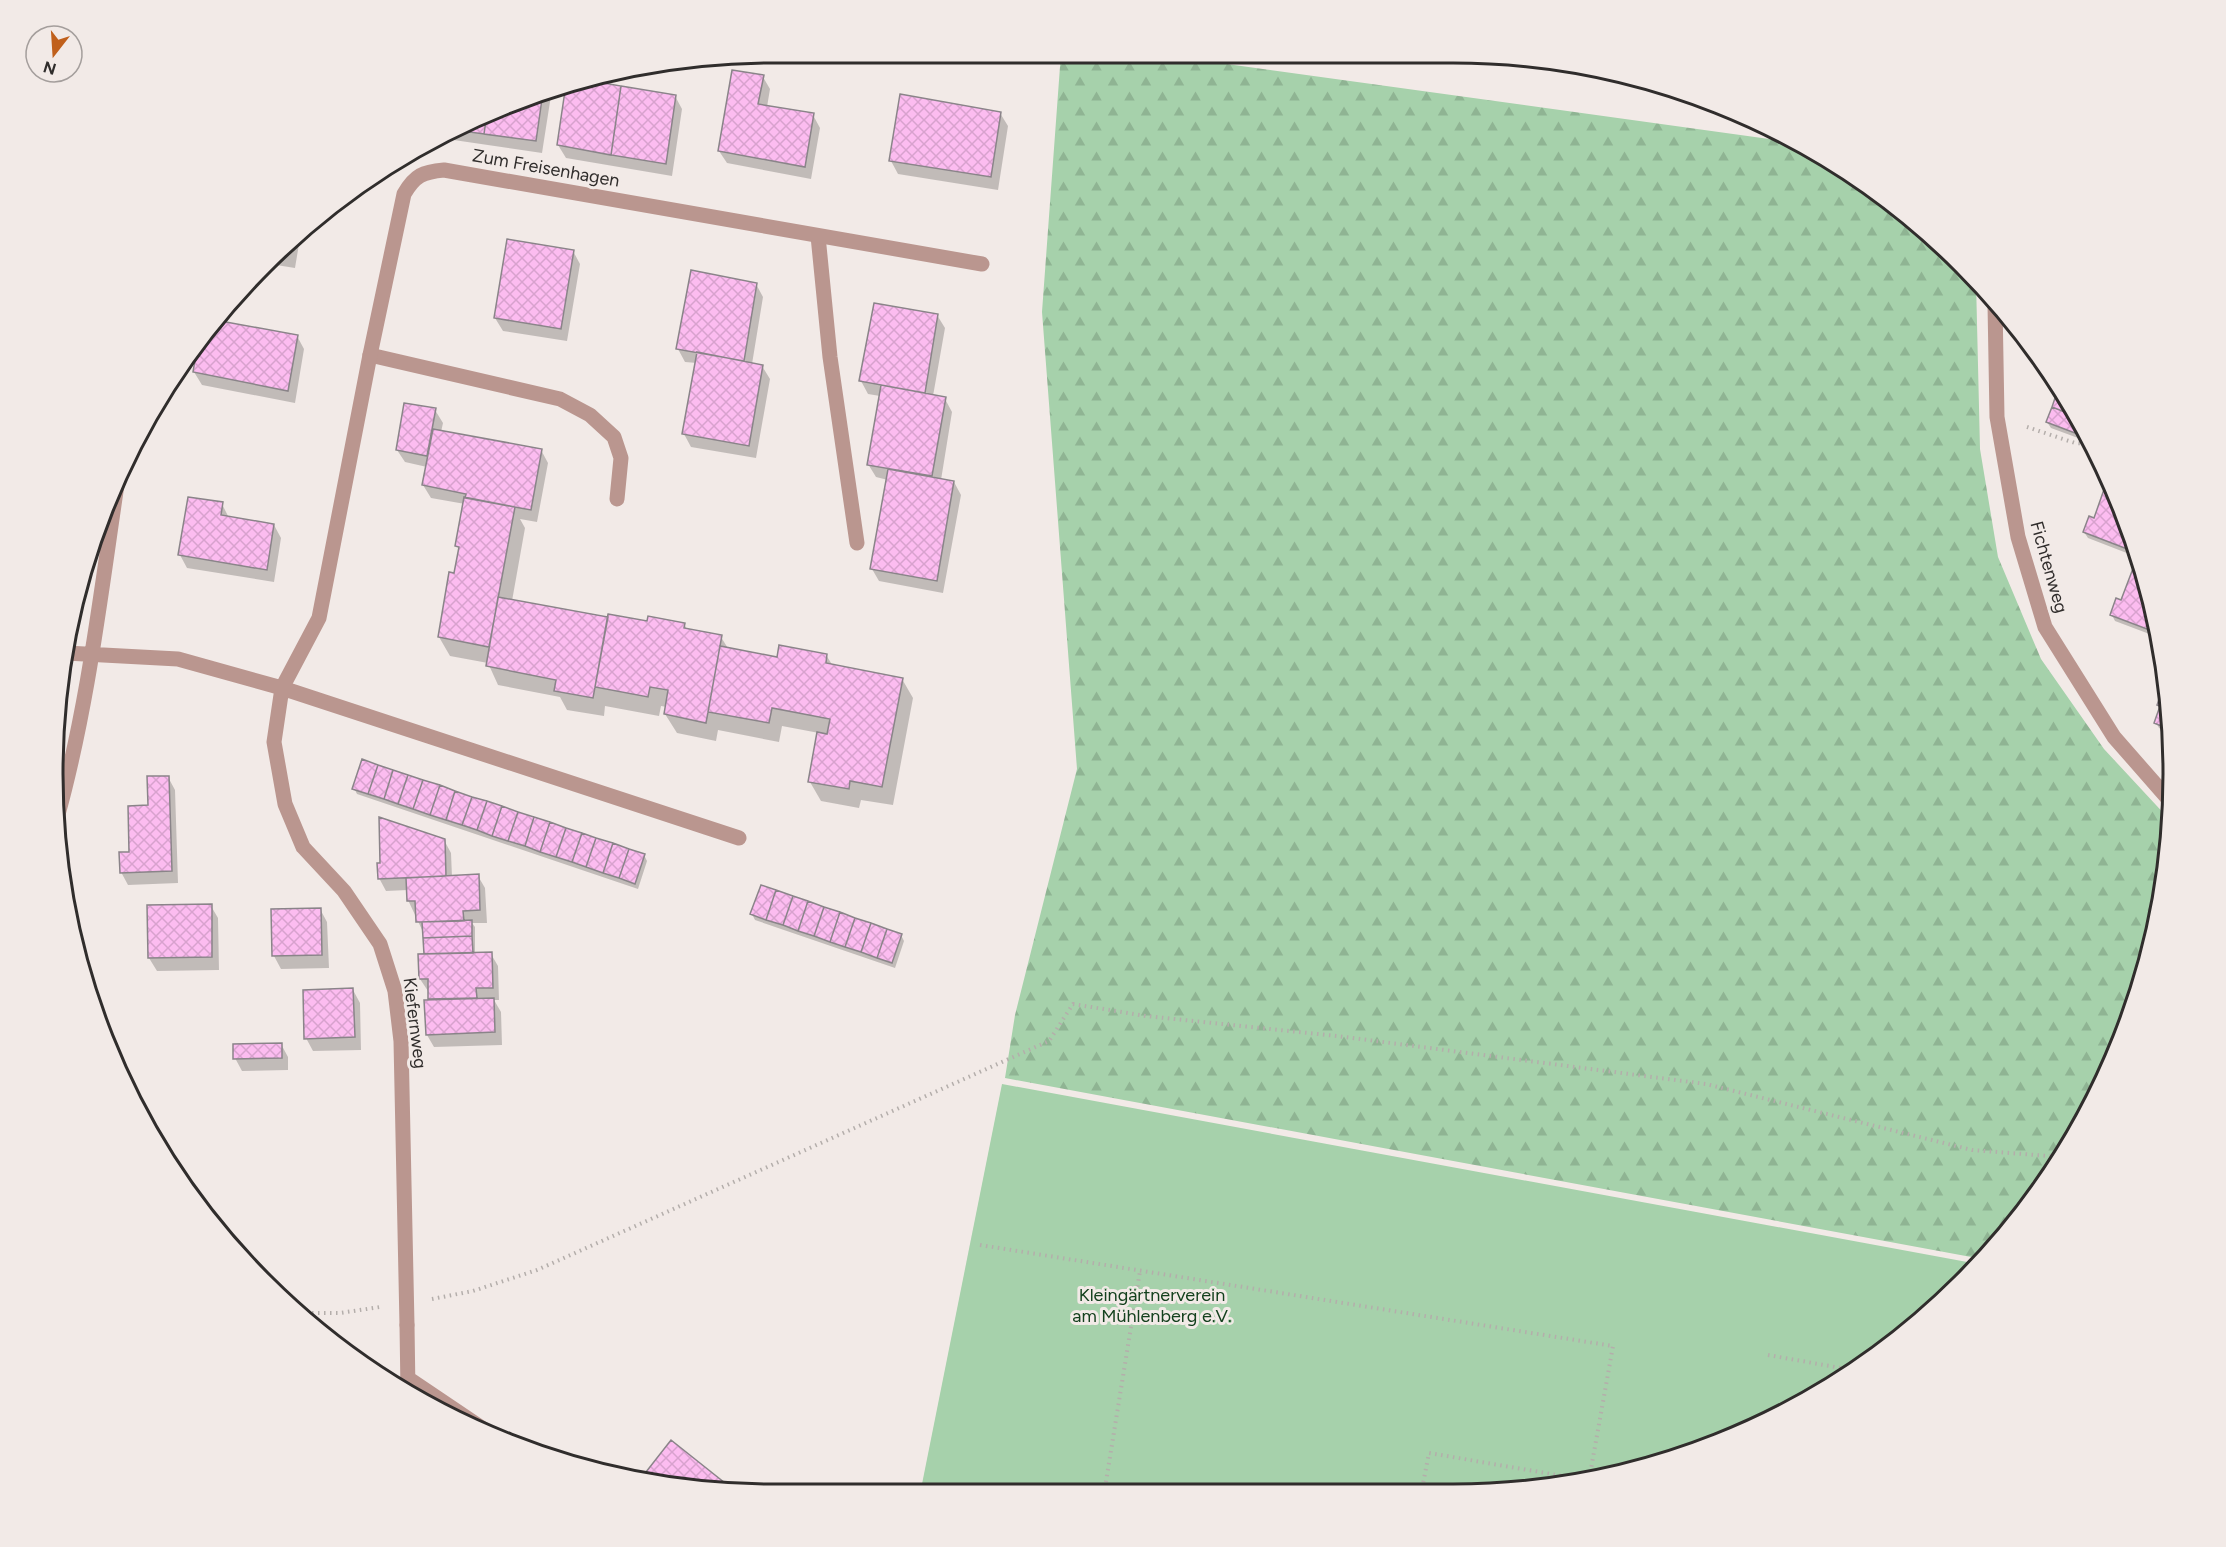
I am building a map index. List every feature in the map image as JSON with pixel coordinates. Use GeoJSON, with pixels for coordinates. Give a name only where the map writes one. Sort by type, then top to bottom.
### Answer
{"type":"FeatureCollection","features":[{"type":"Feature","properties":{"kind":"street","name":"Zum Freisenhagen"},"geometry":{"type":"LineString","coordinates":[[282,688],[319,618],[369,355],[404,194],[411,182],[426,172],[444,170],[982,264]]}},
{"type":"Feature","properties":{"kind":"street"},"geometry":{"type":"LineString","coordinates":[[818,236],[830,357],[857,543]]}},
{"type":"Feature","properties":{"kind":"street","name":"Fichtenweg"},"geometry":{"type":"LineString","coordinates":[[1995,315],[1997,417],[2018,537],[2045,627],[2114,737],[2162,791]]}},
{"type":"Feature","properties":{"kind":"street"},"geometry":{"type":"LineString","coordinates":[[369,355],[560,399],[590,415],[614,437],[621,458],[617,499]]}},
{"type":"Feature","properties":{"kind":"street"},"geometry":{"type":"LineString","coordinates":[[64,793],[92,653],[113,513]]}},
{"type":"Feature","properties":{"kind":"street"},"geometry":{"type":"LineString","coordinates":[[74,653],[178,659],[282,688],[739,838]]}},
{"type":"Feature","properties":{"kind":"street","name":"Kiefernweg"},"geometry":{"type":"LineString","coordinates":[[282,688],[274,742],[285,804],[303,847],[344,891],[380,944],[395,991],[401,1041],[409,1383]]}},
{"type":"Feature","properties":{"kind":"path"},"geometry":{"type":"LineString","coordinates":[[1997,417],[2082,443]]}},
{"type":"Feature","properties":{"kind":"path"},"geometry":{"type":"LineString","coordinates":[[311,1313],[340,1313],[473,1291],[537,1270],[1049,1041],[1073,1005],[1146,1016],[1337,1036],[1706,1084],[1972,1150],[2051,1156]]}},
{"type":"Feature","properties":{"kind":"path"},"geometry":{"type":"LineString","coordinates":[[980,1245],[1613,1346],[1593,1470]]}},
{"type":"Feature","properties":{"kind":"path"},"geometry":{"type":"LineString","coordinates":[[1106,1484],[1140,1271]]}},
{"type":"Feature","properties":{"kind":"path"},"geometry":{"type":"LineString","coordinates":[[1768,1355],[1841,1368]]}},
{"type":"Feature","properties":{"kind":"path"},"geometry":{"type":"LineString","coordinates":[[1423,1484],[1429,1453],[1559,1476]]}},
{"type":"Feature","properties":{"kind":"green space"},"geometry":{"type":"Polygon","coordinates":[[[1060,63],[1219,63],[1773,139],[1808,158],[1885,210],[1955,271],[1976,294],[1980,449],[1998,557],[2041,659],[2104,749],[2161,811],[2157,866],[2139,957],[2109,1045],[2068,1129],[2043,1168],[2016,1206],[1973,1257],[1005,1078],[1015,1015],[1077,769],[1042,312],[1060,63]]]}},
{"type":"Feature","properties":{"kind":"green space","name":"Kleingärtnerverein am Mühlenberg e.V."},"geometry":{"type":"Polygon","coordinates":[[[1002,1084],[1968,1262],[1921,1308],[1885,1337],[1808,1389],[1724,1430],[1636,1460],[1591,1470],[1545,1478],[1452,1484],[922,1484],[1002,1084]]]}},
{"type":"Feature","properties":{"kind":"building"},"geometry":{"type":"Polygon","coordinates":[[[732,70],[764,75],[758,104],[814,113],[805,167],[718,151],[732,70]]]}},
{"type":"Feature","properties":{"kind":"building"},"geometry":{"type":"Polygon","coordinates":[[[606,83],[621,86],[611,155],[557,145],[564,95],[606,83]]]}},
{"type":"Feature","properties":{"kind":"building"},"geometry":{"type":"Polygon","coordinates":[[[621,86],[676,95],[666,164],[611,155],[621,86]]]}},
{"type":"Feature","properties":{"kind":"building"},"geometry":{"type":"Polygon","coordinates":[[[900,94],[1001,112],[991,177],[889,161],[900,94]]]}},
{"type":"Feature","properties":{"kind":"building"},"geometry":{"type":"Polygon","coordinates":[[[542,102],[536,141],[484,134],[485,124],[542,102]]]}},
{"type":"Feature","properties":{"kind":"building"},"geometry":{"type":"Polygon","coordinates":[[[485,124],[484,134],[468,132],[485,124]]]}},
{"type":"Feature","properties":{"kind":"building"},"geometry":{"type":"Polygon","coordinates":[[[507,239],[574,250],[561,329],[494,318],[507,239]]]}},
{"type":"Feature","properties":{"kind":"building"},"geometry":{"type":"Polygon","coordinates":[[[691,270],[757,283],[744,361],[676,349],[691,270]]]}},
{"type":"Feature","properties":{"kind":"building"},"geometry":{"type":"Polygon","coordinates":[[[874,303],[938,314],[925,393],[859,381],[874,303]]]}},
{"type":"Feature","properties":{"kind":"building"},"geometry":{"type":"Polygon","coordinates":[[[225,322],[298,335],[288,391],[193,372],[195,363],[225,322]]]}},
{"type":"Feature","properties":{"kind":"building"},"geometry":{"type":"Polygon","coordinates":[[[697,352],[763,365],[749,446],[682,434],[697,352]]]}},
{"type":"Feature","properties":{"kind":"building"},"geometry":{"type":"Polygon","coordinates":[[[881,385],[946,397],[932,476],[867,465],[881,385]]]}},
{"type":"Feature","properties":{"kind":"building"},"geometry":{"type":"Polygon","coordinates":[[[2055,398],[2064,412],[2052,407],[2055,398]]]}},
{"type":"Feature","properties":{"kind":"building"},"geometry":{"type":"Polygon","coordinates":[[[404,403],[436,408],[427,456],[396,450],[404,403]]]}},
{"type":"Feature","properties":{"kind":"building"},"geometry":{"type":"Polygon","coordinates":[[[2052,407],[2064,412],[2075,433],[2046,422],[2052,407]]]}},
{"type":"Feature","properties":{"kind":"building"},"geometry":{"type":"Polygon","coordinates":[[[433,429],[542,449],[531,510],[465,498],[466,494],[422,485],[433,429]]]}},
{"type":"Feature","properties":{"kind":"building"},"geometry":{"type":"Polygon","coordinates":[[[888,469],[954,481],[937,581],[870,569],[888,469]]]}},
{"type":"Feature","properties":{"kind":"building"},"geometry":{"type":"Polygon","coordinates":[[[2104,490],[2126,549],[2083,532],[2089,516],[2094,518],[2104,490]]]}},
{"type":"Feature","properties":{"kind":"building"},"geometry":{"type":"Polygon","coordinates":[[[188,497],[223,502],[221,515],[274,524],[267,570],[178,555],[188,497]]]}},
{"type":"Feature","properties":{"kind":"building"},"geometry":{"type":"Polygon","coordinates":[[[464,497],[515,507],[489,647],[438,637],[449,572],[454,573],[459,547],[455,546],[464,497]]]}},
{"type":"Feature","properties":{"kind":"building"},"geometry":{"type":"Polygon","coordinates":[[[2133,569],[2148,629],[2110,615],[2116,598],[2121,600],[2133,569]]]}},
{"type":"Feature","properties":{"kind":"building"},"geometry":{"type":"Polygon","coordinates":[[[498,597],[608,617],[593,698],[554,691],[556,680],[486,666],[498,597]]]}},
{"type":"Feature","properties":{"kind":"building"},"geometry":{"type":"Polygon","coordinates":[[[608,614],[647,621],[648,616],[685,623],[684,628],[722,635],[706,723],[664,714],[668,690],[650,687],[648,697],[595,687],[608,614]]]}},
{"type":"Feature","properties":{"kind":"building"},"geometry":{"type":"Polygon","coordinates":[[[779,645],[827,654],[826,663],[903,678],[882,787],[850,781],[849,789],[808,782],[817,732],[827,734],[830,719],[772,708],[769,723],[708,712],[720,646],[777,657],[779,645]]]}},
{"type":"Feature","properties":{"kind":"building"},"geometry":{"type":"Polygon","coordinates":[[[2159,708],[2161,726],[2154,723],[2159,708]]]}},
{"type":"Feature","properties":{"kind":"building"},"geometry":{"type":"Polygon","coordinates":[[[362,759],[378,765],[368,794],[352,789],[362,759]]]}},
{"type":"Feature","properties":{"kind":"building"},"geometry":{"type":"Polygon","coordinates":[[[378,765],[393,770],[384,799],[368,794],[378,765]]]}},
{"type":"Feature","properties":{"kind":"building"},"geometry":{"type":"Polygon","coordinates":[[[393,770],[408,775],[398,804],[384,799],[393,770]]]}},
{"type":"Feature","properties":{"kind":"building"},"geometry":{"type":"Polygon","coordinates":[[[408,775],[423,780],[413,809],[398,804],[408,775]]]}},
{"type":"Feature","properties":{"kind":"building"},"geometry":{"type":"Polygon","coordinates":[[[147,776],[169,776],[172,871],[120,873],[119,852],[129,852],[128,806],[148,805],[147,776]]]}},
{"type":"Feature","properties":{"kind":"building"},"geometry":{"type":"Polygon","coordinates":[[[423,780],[440,785],[430,815],[413,809],[423,780]]]}},
{"type":"Feature","properties":{"kind":"building"},"geometry":{"type":"Polygon","coordinates":[[[440,785],[455,791],[446,820],[430,815],[440,785]]]}},
{"type":"Feature","properties":{"kind":"building"},"geometry":{"type":"Polygon","coordinates":[[[455,791],[472,797],[462,825],[446,820],[455,791]]]}},
{"type":"Feature","properties":{"kind":"building"},"geometry":{"type":"Polygon","coordinates":[[[472,797],[487,801],[477,830],[462,825],[472,797]]]}},
{"type":"Feature","properties":{"kind":"building"},"geometry":{"type":"Polygon","coordinates":[[[487,801],[502,806],[492,836],[477,830],[487,801]]]}},
{"type":"Feature","properties":{"kind":"building"},"geometry":{"type":"Polygon","coordinates":[[[502,806],[518,812],[508,841],[492,836],[502,806]]]}},
{"type":"Feature","properties":{"kind":"building"},"geometry":{"type":"Polygon","coordinates":[[[518,812],[534,817],[525,846],[508,841],[518,812]]]}},
{"type":"Feature","properties":{"kind":"building"},"geometry":{"type":"Polygon","coordinates":[[[379,817],[445,839],[446,876],[378,879],[379,817]]]}},
{"type":"Feature","properties":{"kind":"building"},"geometry":{"type":"Polygon","coordinates":[[[534,817],[550,822],[540,852],[525,846],[534,817]]]}},
{"type":"Feature","properties":{"kind":"building"},"geometry":{"type":"Polygon","coordinates":[[[550,822],[566,828],[556,857],[540,852],[550,822]]]}},
{"type":"Feature","properties":{"kind":"building"},"geometry":{"type":"Polygon","coordinates":[[[566,828],[582,833],[572,862],[556,857],[566,828]]]}},
{"type":"Feature","properties":{"kind":"building"},"geometry":{"type":"Polygon","coordinates":[[[582,833],[596,838],[586,867],[572,862],[582,833]]]}},
{"type":"Feature","properties":{"kind":"building"},"geometry":{"type":"Polygon","coordinates":[[[596,838],[613,843],[603,873],[586,867],[596,838]]]}},
{"type":"Feature","properties":{"kind":"building"},"geometry":{"type":"Polygon","coordinates":[[[613,843],[629,849],[619,878],[603,873],[613,843]]]}},
{"type":"Feature","properties":{"kind":"building"},"geometry":{"type":"Polygon","coordinates":[[[629,849],[645,854],[635,884],[619,878],[629,849]]]}},
{"type":"Feature","properties":{"kind":"building"},"geometry":{"type":"Polygon","coordinates":[[[479,874],[480,910],[463,911],[464,921],[416,922],[415,901],[407,901],[406,878],[479,874]]]}},
{"type":"Feature","properties":{"kind":"building"},"geometry":{"type":"Polygon","coordinates":[[[761,885],[776,890],[766,920],[750,914],[761,885]]]}},
{"type":"Feature","properties":{"kind":"building"},"geometry":{"type":"Polygon","coordinates":[[[776,890],[793,896],[783,925],[766,920],[776,890]]]}},
{"type":"Feature","properties":{"kind":"building"},"geometry":{"type":"Polygon","coordinates":[[[793,896],[808,901],[798,931],[783,925],[793,896]]]}},
{"type":"Feature","properties":{"kind":"building"},"geometry":{"type":"Polygon","coordinates":[[[808,901],[824,907],[814,936],[798,931],[808,901]]]}},
{"type":"Feature","properties":{"kind":"building"},"geometry":{"type":"Polygon","coordinates":[[[212,904],[212,957],[148,958],[147,905],[212,904]]]}},
{"type":"Feature","properties":{"kind":"building"},"geometry":{"type":"Polygon","coordinates":[[[824,907],[840,912],[830,942],[814,936],[824,907]]]}},
{"type":"Feature","properties":{"kind":"building"},"geometry":{"type":"Polygon","coordinates":[[[321,908],[322,955],[272,956],[271,909],[321,908]]]}},
{"type":"Feature","properties":{"kind":"building"},"geometry":{"type":"Polygon","coordinates":[[[840,912],[855,918],[845,947],[830,942],[840,912]]]}},
{"type":"Feature","properties":{"kind":"building"},"geometry":{"type":"Polygon","coordinates":[[[855,918],[871,923],[861,952],[845,947],[855,918]]]}},
{"type":"Feature","properties":{"kind":"building"},"geometry":{"type":"Polygon","coordinates":[[[472,920],[472,936],[423,938],[422,922],[472,920]]]}},
{"type":"Feature","properties":{"kind":"building"},"geometry":{"type":"Polygon","coordinates":[[[871,923],[887,929],[877,958],[861,952],[871,923]]]}},
{"type":"Feature","properties":{"kind":"building"},"geometry":{"type":"Polygon","coordinates":[[[887,929],[902,934],[892,963],[877,958],[887,929]]]}},
{"type":"Feature","properties":{"kind":"building"},"geometry":{"type":"Polygon","coordinates":[[[472,936],[473,953],[424,954],[423,938],[472,936]]]}},
{"type":"Feature","properties":{"kind":"building"},"geometry":{"type":"Polygon","coordinates":[[[492,952],[493,988],[476,988],[477,998],[428,999],[428,979],[419,979],[418,954],[492,952]]]}},
{"type":"Feature","properties":{"kind":"building"},"geometry":{"type":"Polygon","coordinates":[[[353,988],[355,1037],[304,1039],[303,990],[353,988]]]}},
{"type":"Feature","properties":{"kind":"building"},"geometry":{"type":"Polygon","coordinates":[[[494,998],[495,1032],[426,1035],[424,1000],[494,998]]]}},
{"type":"Feature","properties":{"kind":"building"},"geometry":{"type":"Polygon","coordinates":[[[282,1043],[282,1058],[233,1059],[233,1044],[282,1043]]]}},
{"type":"Feature","properties":{"kind":"building"},"geometry":{"type":"Polygon","coordinates":[[[671,1440],[723,1482],[681,1478],[646,1472],[671,1440]]]}}]}
